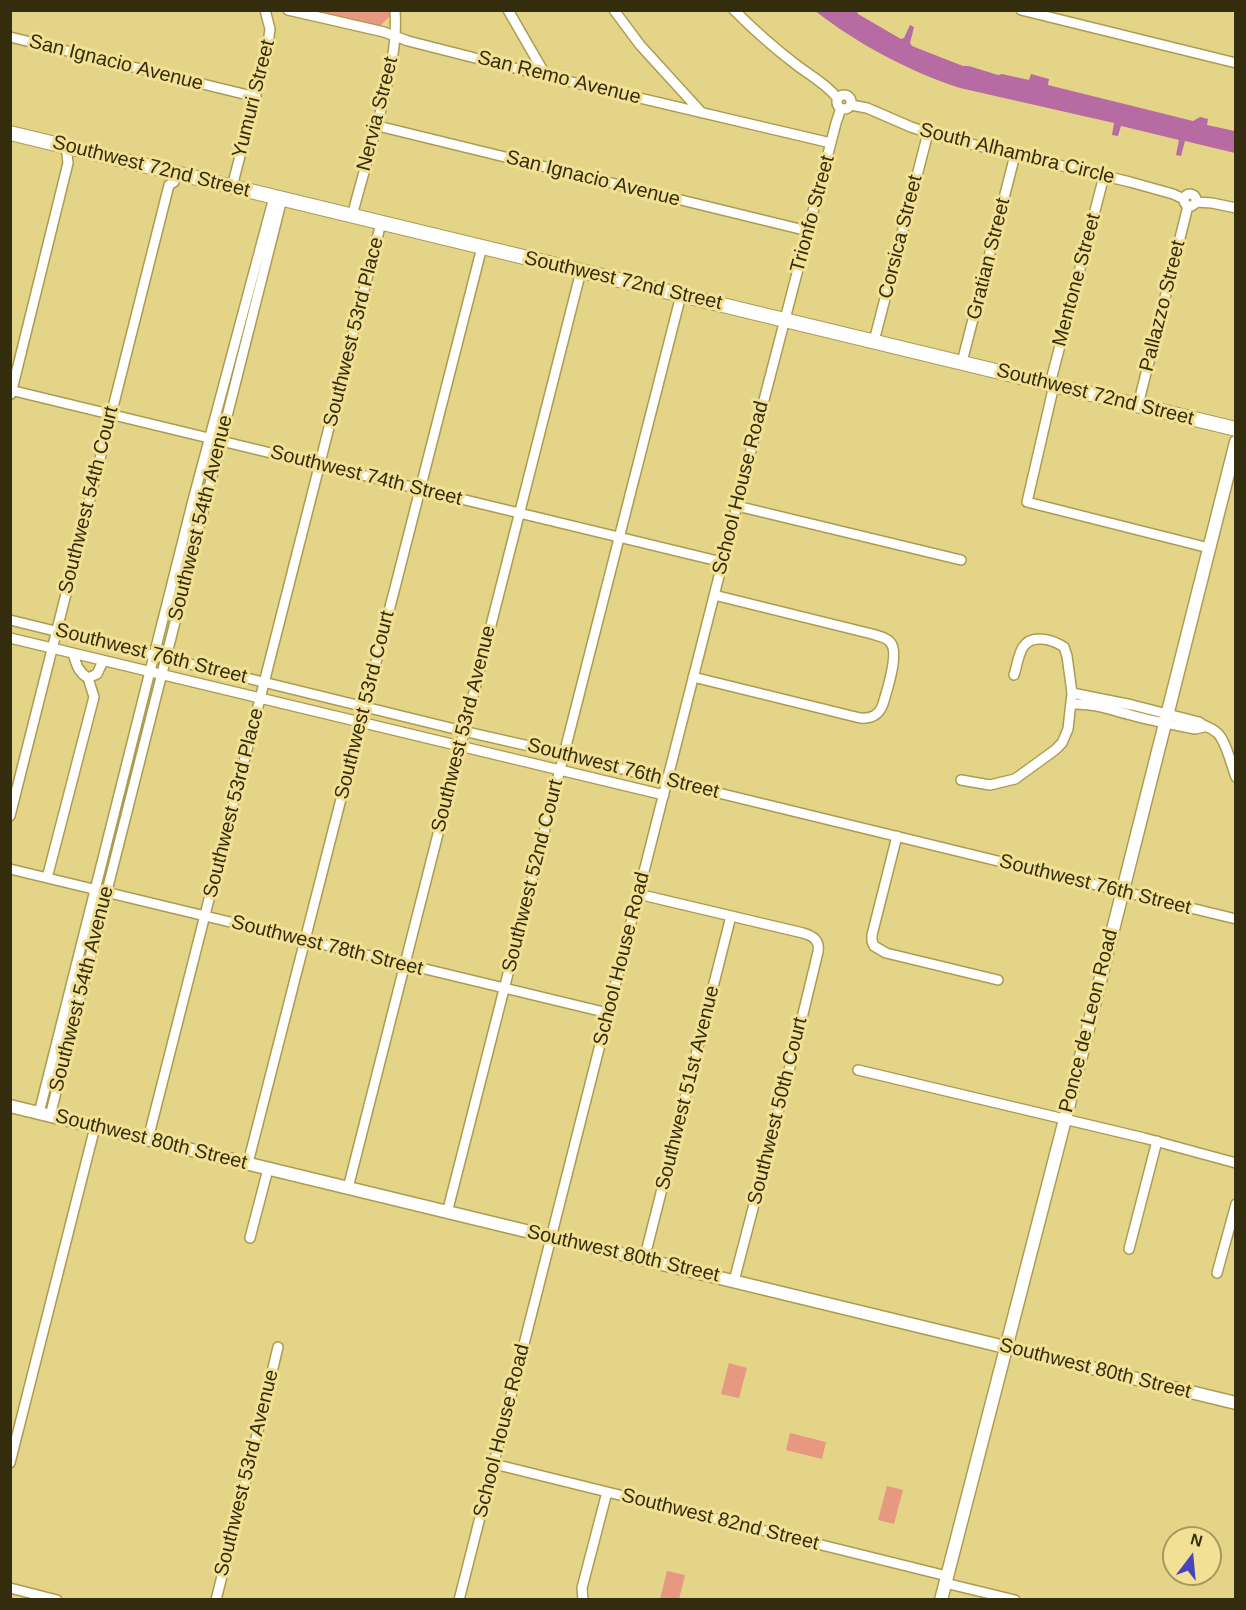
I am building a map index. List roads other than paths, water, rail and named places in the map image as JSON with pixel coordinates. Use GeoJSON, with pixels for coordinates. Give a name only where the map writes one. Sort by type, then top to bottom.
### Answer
{"type":"FeatureCollection","features":[{"type":"Feature","properties":{"kind":"main road","name":"Southwest 72nd Street"},"geometry":{"type":"LineString","coordinates":[[10,134],[72,153],[171,177],[232,187],[1236,429]]}},
{"type":"Feature","properties":{"kind":"street","name":"Yumuri Street"},"geometry":{"type":"LineString","coordinates":[[232,187],[270,35],[270,24],[265,10]]}},
{"type":"Feature","properties":{"kind":"street","name":"San Remo Avenue"},"geometry":{"type":"LineString","coordinates":[[288,10],[831,143]]}},
{"type":"Feature","properties":{"kind":"street"},"geometry":{"type":"LineString","coordinates":[[508,10],[546,75]]}},
{"type":"Feature","properties":{"kind":"street"},"geometry":{"type":"LineString","coordinates":[[614,10],[640,45],[702,112]]}},
{"type":"Feature","properties":{"kind":"street"},"geometry":{"type":"LineString","coordinates":[[734,10],[766,41],[825,86],[840,104]]}},
{"type":"Feature","properties":{"kind":"street"},"geometry":{"type":"LineString","coordinates":[[1022,10],[1048,14],[1236,63]]}},
{"type":"Feature","properties":{"kind":"street","name":"Nervia Street"},"geometry":{"type":"LineString","coordinates":[[352,216],[378,126],[394,53],[398,12]]}},
{"type":"Feature","properties":{"kind":"street","name":"San Ignacio Avenue"},"geometry":{"type":"LineString","coordinates":[[10,37],[256,97]]}},
{"type":"Feature","properties":{"kind":"street","name":"South Alhambra Circle"},"geometry":{"type":"LineString","coordinates":[[840,104],[847,109],[851,105],[867,108],[927,133],[1173,194],[1189,202],[1212,203],[1236,208]]}},
{"type":"Feature","properties":{"kind":"street","name":"Trionfo Street"},"geometry":{"type":"LineString","coordinates":[[785,320],[840,104]]}},
{"type":"Feature","properties":{"kind":"street","name":"San Ignacio Avenue"},"geometry":{"type":"LineString","coordinates":[[378,126],[808,231]]}},
{"type":"Feature","properties":{"kind":"street","name":"Corsica Street"},"geometry":{"type":"LineString","coordinates":[[874,341],[927,133]]}},
{"type":"Feature","properties":{"kind":"street"},"geometry":{"type":"LineString","coordinates":[[11,392],[72,153]]}},
{"type":"Feature","properties":{"kind":"street","name":"Gratian Street"},"geometry":{"type":"LineString","coordinates":[[962,362],[1015,155]]}},
{"type":"Feature","properties":{"kind":"street","name":"Mentone Street"},"geometry":{"type":"LineString","coordinates":[[1104,176],[1052,385],[1027,502],[1209,548]]}},
{"type":"Feature","properties":{"kind":"street","name":"Southwest 54th Court"},"geometry":{"type":"LineString","coordinates":[[10,816],[171,177]]}},
{"type":"Feature","properties":{"kind":"street","name":"Southwest 54th Avenue"},"geometry":{"type":"LineString","coordinates":[[45,1114],[95,890],[154,655],[210,438],[278,198]]}},
{"type":"Feature","properties":{"kind":"street","name":"Southwest 54th Avenue"},"geometry":{"type":"LineString","coordinates":[[45,1114],[107,892],[220,441],[278,198]]}},
{"type":"Feature","properties":{"kind":"street","name":"Pallazzo Street"},"geometry":{"type":"LineString","coordinates":[[1138,405],[1189,202]]}},
{"type":"Feature","properties":{"kind":"street","name":"Southwest 53rd Place"},"geometry":{"type":"LineString","coordinates":[[148,1139],[381,223]]}},
{"type":"Feature","properties":{"kind":"street","name":"Southwest 53rd Court"},"geometry":{"type":"LineString","coordinates":[[248,1163],[482,247]]}},
{"type":"Feature","properties":{"kind":"street","name":"Southwest 53rd Avenue"},"geometry":{"type":"LineString","coordinates":[[348,1188],[581,271]]}},
{"type":"Feature","properties":{"kind":"street","name":"Southwest 52nd Court"},"geometry":{"type":"LineString","coordinates":[[447,1213],[681,295]]}},
{"type":"Feature","properties":{"kind":"street","name":"School House Road"},"geometry":{"type":"LineString","coordinates":[[459,1599],[785,320]]}},
{"type":"Feature","properties":{"kind":"street","name":"Southwest 74th Street"},"geometry":{"type":"LineString","coordinates":[[11,392],[111,414],[722,562]]}},
{"type":"Feature","properties":{"kind":"street","name":"Ponce de Leon Road"},"geometry":{"type":"LineString","coordinates":[[941,1599],[1236,442]]}},
{"type":"Feature","properties":{"kind":"street"},"geometry":{"type":"LineString","coordinates":[[736,506],[961,560]]}},
{"type":"Feature","properties":{"kind":"street"},"geometry":{"type":"LineString","coordinates":[[693,677],[854,717],[874,716],[883,704],[895,654],[889,641],[872,634],[714,595]]}},
{"type":"Feature","properties":{"kind":"street","name":"Southwest 76th Street"},"geometry":{"type":"LineString","coordinates":[[10,620],[1236,919]]}},
{"type":"Feature","properties":{"kind":"street","name":"Southwest 76th Street"},"geometry":{"type":"LineString","coordinates":[[10,638],[664,795]]}},
{"type":"Feature","properties":{"kind":"street"},"geometry":{"type":"LineString","coordinates":[[961,780],[986,785],[1002,784],[1020,777],[1058,748],[1064,740],[1072,704],[1065,649],[1059,644],[1045,640],[1035,639],[1026,643],[1014,675]]}},
{"type":"Feature","properties":{"kind":"street"},"geometry":{"type":"LineString","coordinates":[[47,878],[94,697],[88,678],[82,675],[76,666],[73,653]]}},
{"type":"Feature","properties":{"kind":"street"},"geometry":{"type":"LineString","coordinates":[[88,678],[97,674],[103,660]]}},
{"type":"Feature","properties":{"kind":"street"},"geometry":{"type":"LineString","coordinates":[[1072,693],[1140,713],[1199,722],[1220,736],[1236,777]]}},
{"type":"Feature","properties":{"kind":"street"},"geometry":{"type":"LineString","coordinates":[[1072,704],[1102,703]]}},
{"type":"Feature","properties":{"kind":"street"},"geometry":{"type":"LineString","coordinates":[[897,836],[872,935],[874,946],[886,952],[998,980]]}},
{"type":"Feature","properties":{"kind":"street","name":"Southwest 78th Street"},"geometry":{"type":"LineString","coordinates":[[10,869],[608,1013]]}},
{"type":"Feature","properties":{"kind":"street"},"geometry":{"type":"LineString","coordinates":[[638,894],[731,916]]}},
{"type":"Feature","properties":{"kind":"street","name":"Southwest 50th Court"},"geometry":{"type":"LineString","coordinates":[[731,916],[811,936],[817,941],[818,952],[734,1281]]}},
{"type":"Feature","properties":{"kind":"street","name":"Southwest 51st Avenue"},"geometry":{"type":"LineString","coordinates":[[644,1260],[731,916]]}},
{"type":"Feature","properties":{"kind":"street"},"geometry":{"type":"LineString","coordinates":[[858,1070],[1157,1141],[1236,1163]]}},
{"type":"Feature","properties":{"kind":"street","name":"Southwest 80th Street"},"geometry":{"type":"LineString","coordinates":[[10,1106],[1236,1403]]}},
{"type":"Feature","properties":{"kind":"street"},"geometry":{"type":"LineString","coordinates":[[10,1463],[95,1126]]}},
{"type":"Feature","properties":{"kind":"street"},"geometry":{"type":"LineString","coordinates":[[1129,1249],[1157,1141]]}},
{"type":"Feature","properties":{"kind":"street"},"geometry":{"type":"LineString","coordinates":[[250,1238],[268,1168]]}},
{"type":"Feature","properties":{"kind":"street"},"geometry":{"type":"LineString","coordinates":[[1217,1273],[1236,1204]]}},
{"type":"Feature","properties":{"kind":"street","name":"Southwest 53rd Avenue"},"geometry":{"type":"LineString","coordinates":[[216,1599],[278,1347]]}},
{"type":"Feature","properties":{"kind":"street","name":"Southwest 82nd Street"},"geometry":{"type":"LineString","coordinates":[[494,1464],[946,1579],[1015,1599]]}},
{"type":"Feature","properties":{"kind":"street"},"geometry":{"type":"LineString","coordinates":[[583,1599],[582,1588],[607,1492]]}},
{"type":"Feature","properties":{"kind":"street"},"geometry":{"type":"LineString","coordinates":[[10,1588],[57,1599]]}}]}
